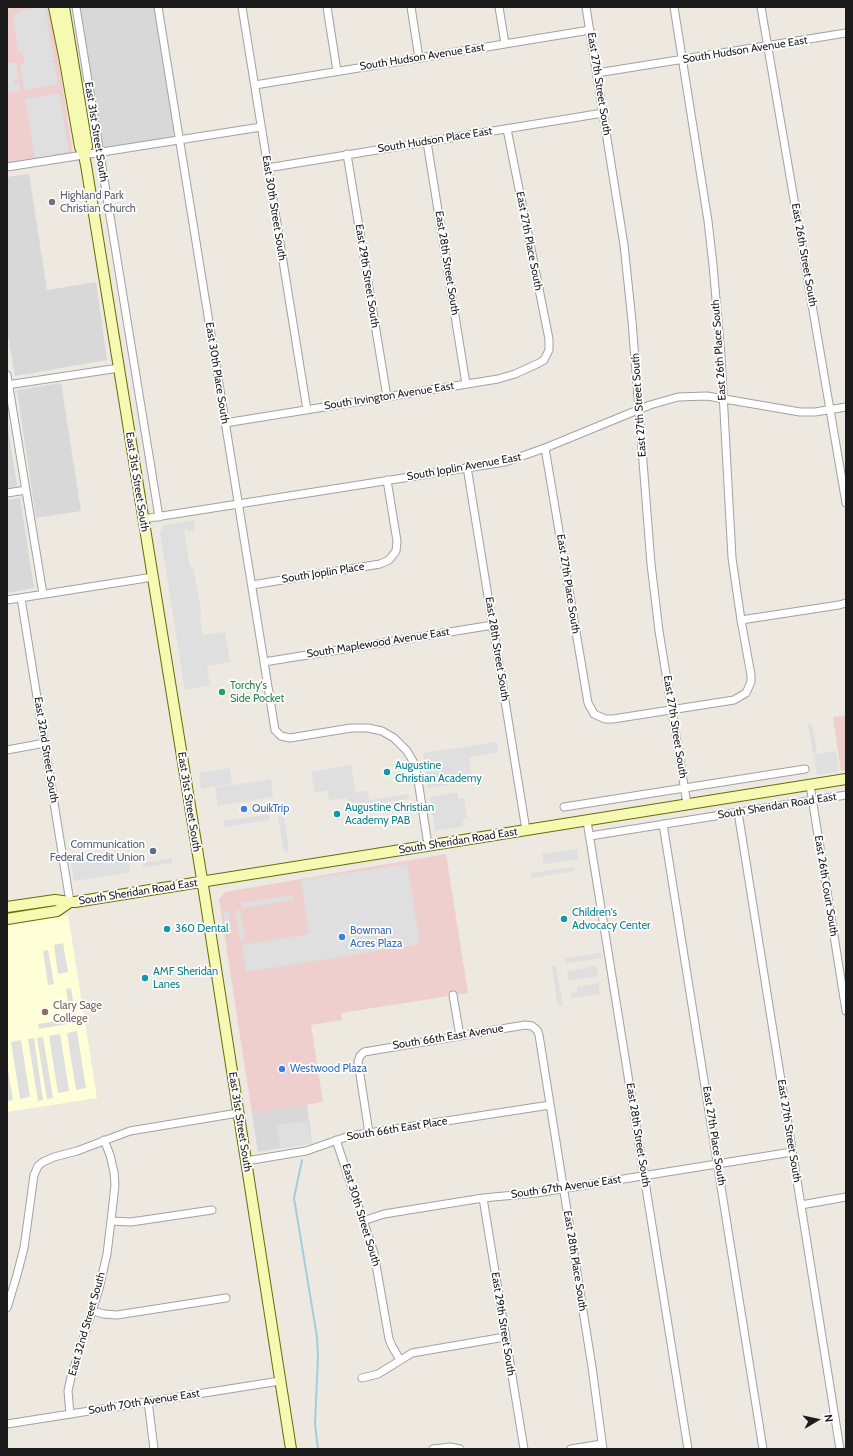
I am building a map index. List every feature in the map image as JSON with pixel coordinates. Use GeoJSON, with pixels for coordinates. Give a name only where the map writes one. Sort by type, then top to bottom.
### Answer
{"type":"FeatureCollection","features":[{"type":"Feature","properties":{"kind":"main road","name":"East 31st Street South"},"geometry":{"type":"LineString","coordinates":[[54,7],[80,147],[84,156],[119,368],[202,881],[291,1449]]}},
{"type":"Feature","properties":{"kind":"main road","name":"East 31st Street South"},"geometry":{"type":"LineString","coordinates":[[64,7],[87,146],[84,156]]}},
{"type":"Feature","properties":{"kind":"main road","name":"South Sheridan Road East"},"geometry":{"type":"LineString","coordinates":[[7,908],[55,900],[70,902],[846,779]]}},
{"type":"Feature","properties":{"kind":"main road","name":"South Sheridan Road East"},"geometry":{"type":"LineString","coordinates":[[7,919],[57,911],[70,902]]}},
{"type":"Feature","properties":{"kind":"street","name":"East 31st Street South"},"geometry":{"type":"LineString","coordinates":[[76,7],[159,517]]}},
{"type":"Feature","properties":{"kind":"street","name":"East 30th Place South"},"geometry":{"type":"LineString","coordinates":[[158,7],[274,724],[278,734],[290,738],[351,728],[368,728],[382,731],[394,738],[407,751],[417,774],[428,845]]}},
{"type":"Feature","properties":{"kind":"street","name":"East 30th Street South"},"geometry":{"type":"LineString","coordinates":[[242,7],[307,410]]}},
{"type":"Feature","properties":{"kind":"street"},"geometry":{"type":"LineString","coordinates":[[327,7],[337,71]]}},
{"type":"Feature","properties":{"kind":"street"},"geometry":{"type":"LineString","coordinates":[[411,7],[419,58]]}},
{"type":"Feature","properties":{"kind":"street"},"geometry":{"type":"LineString","coordinates":[[499,7],[505,44]]}},
{"type":"Feature","properties":{"kind":"street","name":"East 27th Street South"},"geometry":{"type":"LineString","coordinates":[[586,7],[604,113],[628,282],[651,564],[659,630],[688,804]]}},
{"type":"Feature","properties":{"kind":"street","name":"East 26th Place South"},"geometry":{"type":"LineString","coordinates":[[672,710],[734,700],[746,693],[751,682],[732,558],[722,399],[721,356],[708,221],[674,7]]}},
{"type":"Feature","properties":{"kind":"street","name":"East 26th Street South"},"geometry":{"type":"LineString","coordinates":[[761,7],[846,503]]}},
{"type":"Feature","properties":{"kind":"street","name":"South Hudson Avenue East"},"geometry":{"type":"LineString","coordinates":[[255,85],[590,30]]}},
{"type":"Feature","properties":{"kind":"street","name":"South Hudson Avenue East"},"geometry":{"type":"LineString","coordinates":[[597,73],[846,33]]}},
{"type":"Feature","properties":{"kind":"street","name":"South Hudson Place East"},"geometry":{"type":"LineString","coordinates":[[267,168],[604,113]]}},
{"type":"Feature","properties":{"kind":"street"},"geometry":{"type":"LineString","coordinates":[[7,167],[100,154],[179,140],[262,128]]}},
{"type":"Feature","properties":{"kind":"street","name":"East 27th Place South"},"geometry":{"type":"LineString","coordinates":[[507,129],[549,339],[549,350],[547,354]]}},
{"type":"Feature","properties":{"kind":"street","name":"East 28th Street South"},"geometry":{"type":"LineString","coordinates":[[427,142],[466,384]]}},
{"type":"Feature","properties":{"kind":"street","name":"East 29th Street South"},"geometry":{"type":"LineString","coordinates":[[347,154],[387,397]]}},
{"type":"Feature","properties":{"kind":"street","name":"South Irvington Avenue East"},"geometry":{"type":"LineString","coordinates":[[225,423],[498,379],[515,374],[539,363],[544,360],[547,354]]}},
{"type":"Feature","properties":{"kind":"street"},"geometry":{"type":"LineString","coordinates":[[8,385],[119,368]]}},
{"type":"Feature","properties":{"kind":"street"},"geometry":{"type":"LineString","coordinates":[[7,375],[43,594]]}},
{"type":"Feature","properties":{"kind":"street","name":"South Joplin Avenue East"},"geometry":{"type":"LineString","coordinates":[[143,519],[505,462],[545,448],[665,400],[678,397],[707,396],[800,412],[831,410],[846,407]]}},
{"type":"Feature","properties":{"kind":"street","name":"East 27th Place South"},"geometry":{"type":"LineString","coordinates":[[545,448],[588,703],[591,711],[605,720],[672,710]]}},
{"type":"Feature","properties":{"kind":"street","name":"East 28th Street South"},"geometry":{"type":"LineString","coordinates":[[467,467],[526,830]]}},
{"type":"Feature","properties":{"kind":"street","name":"South Joplin Place"},"geometry":{"type":"LineString","coordinates":[[252,585],[386,562],[396,551],[397,541],[387,480]]}},
{"type":"Feature","properties":{"kind":"street"},"geometry":{"type":"LineString","coordinates":[[7,493],[26,490]]}},
{"type":"Feature","properties":{"kind":"street"},"geometry":{"type":"LineString","coordinates":[[7,600],[153,577]]}},
{"type":"Feature","properties":{"kind":"street","name":"East 32nd Street South"},"geometry":{"type":"LineString","coordinates":[[21,598],[70,902]]}},
{"type":"Feature","properties":{"kind":"street"},"geometry":{"type":"LineString","coordinates":[[741,620],[839,606],[846,603]]}},
{"type":"Feature","properties":{"kind":"street","name":"South Maplewood Avenue East"},"geometry":{"type":"LineString","coordinates":[[264,662],[493,624]]}},
{"type":"Feature","properties":{"kind":"street"},"geometry":{"type":"LineString","coordinates":[[7,750],[45,743]]}},
{"type":"Feature","properties":{"kind":"street"},"geometry":{"type":"LineString","coordinates":[[564,807],[805,769]]}},
{"type":"Feature","properties":{"kind":"street","name":"East 26th Court South"},"geometry":{"type":"LineString","coordinates":[[810,785],[846,1011]]}},
{"type":"Feature","properties":{"kind":"street","name":"South Sheridan Road East"},"geometry":{"type":"LineString","coordinates":[[590,836],[846,795]]}},
{"type":"Feature","properties":{"kind":"street","name":"East 27th Street South"},"geometry":{"type":"LineString","coordinates":[[738,812],[840,1449]]}},
{"type":"Feature","properties":{"kind":"street","name":"East 28th Street South"},"geometry":{"type":"LineString","coordinates":[[588,821],[688,1449]]}},
{"type":"Feature","properties":{"kind":"street","name":"East 27th Place South"},"geometry":{"type":"LineString","coordinates":[[663,824],[763,1449]]}},
{"type":"Feature","properties":{"kind":"street"},"geometry":{"type":"LineString","coordinates":[[453,995],[460,1036]]}},
{"type":"Feature","properties":{"kind":"street","name":"South 66th East Avenue"},"geometry":{"type":"LineString","coordinates":[[369,1133],[358,1065],[361,1054],[369,1050],[524,1025],[535,1028]]}},
{"type":"Feature","properties":{"kind":"street","name":"East 28th Place South"},"geometry":{"type":"LineString","coordinates":[[535,1028],[539,1035],[597,1397],[603,1446]]}},
{"type":"Feature","properties":{"kind":"street","name":"South 66th East Place"},"geometry":{"type":"LineString","coordinates":[[246,1161],[306,1151],[336,1140],[369,1133],[550,1105]]}},
{"type":"Feature","properties":{"kind":"street"},"geometry":{"type":"LineString","coordinates":[[7,1308],[18,1275],[24,1248],[34,1175],[38,1166],[54,1157],[77,1152],[104,1140],[135,1130],[238,1113]]}},
{"type":"Feature","properties":{"kind":"street","name":"East 32nd Street South"},"geometry":{"type":"LineString","coordinates":[[70,1414],[68,1391],[71,1377],[93,1311],[103,1272],[111,1221],[115,1185],[114,1172],[110,1155],[104,1140]]}},
{"type":"Feature","properties":{"kind":"street","name":"East 30th Street South"},"geometry":{"type":"LineString","coordinates":[[336,1140],[376,1260],[389,1339],[400,1360]]}},
{"type":"Feature","properties":{"kind":"street","name":"South 67th Avenue East"},"geometry":{"type":"LineString","coordinates":[[363,1221],[391,1213],[483,1198],[564,1189],[792,1152]]}},
{"type":"Feature","properties":{"kind":"street"},"geometry":{"type":"LineString","coordinates":[[801,1205],[846,1197]]}},
{"type":"Feature","properties":{"kind":"street","name":"East 29th Street South"},"geometry":{"type":"LineString","coordinates":[[483,1198],[524,1449]]}},
{"type":"Feature","properties":{"kind":"street"},"geometry":{"type":"LineString","coordinates":[[111,1221],[131,1222],[212,1210]]}},
{"type":"Feature","properties":{"kind":"street"},"geometry":{"type":"LineString","coordinates":[[93,1311],[117,1315],[226,1298]]}},
{"type":"Feature","properties":{"kind":"street"},"geometry":{"type":"LineString","coordinates":[[362,1378],[378,1374],[414,1352],[506,1337]]}},
{"type":"Feature","properties":{"kind":"street","name":"South 70th Avenue East"},"geometry":{"type":"LineString","coordinates":[[7,1424],[280,1381]]}},
{"type":"Feature","properties":{"kind":"street"},"geometry":{"type":"LineString","coordinates":[[148,1401],[154,1449]]}},
{"type":"Feature","properties":{"kind":"street"},"geometry":{"type":"LineString","coordinates":[[571,1449],[603,1446]]}},
{"type":"Feature","properties":{"kind":"street"},"geometry":{"type":"LineString","coordinates":[[433,1449],[450,1447],[460,1449]]}},
{"type":"Feature","properties":{"kind":"shaded area"},"geometry":{"type":"Polygon","coordinates":[[[7,7],[50,7],[73,153],[7,163],[7,7]]]}},
{"type":"Feature","properties":{"kind":"shaded area"},"geometry":{"type":"Polygon","coordinates":[[[45,7],[48,22],[43,23],[44,25],[48,25],[54,60],[49,60],[50,63],[54,62],[58,84],[24,90],[20,63],[24,63],[23,52],[18,52],[13,15],[23,10],[45,7]]]}},
{"type":"Feature","properties":{"kind":"shaded area"},"geometry":{"type":"Polygon","coordinates":[[[79,7],[154,7],[174,132],[173,136],[170,138],[106,148],[103,147],[79,7]]]}},
{"type":"Feature","properties":{"kind":"shaded area"},"geometry":{"type":"Polygon","coordinates":[[[7,63],[16,63],[19,79],[14,80],[14,83],[19,82],[20,90],[7,93],[7,63]]]}},
{"type":"Feature","properties":{"kind":"shaded area"},"geometry":{"type":"Polygon","coordinates":[[[59,93],[69,152],[35,158],[25,99],[59,93]]]}},
{"type":"Feature","properties":{"kind":"shaded area"},"geometry":{"type":"Polygon","coordinates":[[[29,174],[47,290],[96,282],[107,360],[15,376],[7,330],[7,177],[29,174]]]}},
{"type":"Feature","properties":{"kind":"shaded area"},"geometry":{"type":"Polygon","coordinates":[[[61,383],[81,511],[36,518],[17,390],[61,383]]]}},
{"type":"Feature","properties":{"kind":"shaded area"},"geometry":{"type":"Polygon","coordinates":[[[7,421],[17,486],[7,488],[7,421]]]}},
{"type":"Feature","properties":{"kind":"shaded area"},"geometry":{"type":"Polygon","coordinates":[[[20,498],[34,588],[7,593],[7,500],[20,498]]]}},
{"type":"Feature","properties":{"kind":"shaded area"},"geometry":{"type":"Polygon","coordinates":[[[194,520],[195,531],[188,532],[187,529],[184,530],[190,567],[193,567],[201,609],[200,618],[203,635],[225,632],[230,662],[207,666],[210,685],[185,690],[160,533],[164,525],[194,520]]]}},
{"type":"Feature","properties":{"kind":"shaded area"},"geometry":{"type":"Polygon","coordinates":[[[846,715],[846,770],[841,771],[833,717],[846,715]]]}},
{"type":"Feature","properties":{"kind":"shaded area"},"geometry":{"type":"Polygon","coordinates":[[[808,724],[812,724],[817,752],[813,753],[808,724]]]}},
{"type":"Feature","properties":{"kind":"shaded area"},"geometry":{"type":"Polygon","coordinates":[[[497,742],[498,752],[471,757],[469,759],[472,776],[467,782],[428,788],[423,753],[497,742]]]}},
{"type":"Feature","properties":{"kind":"shaded area"},"geometry":{"type":"Polygon","coordinates":[[[836,751],[839,771],[817,775],[814,755],[836,751]]]}},
{"type":"Feature","properties":{"kind":"shaded area"},"geometry":{"type":"Polygon","coordinates":[[[351,765],[356,792],[368,791],[369,800],[408,794],[409,799],[348,808],[347,798],[329,800],[328,790],[315,793],[311,772],[351,765]]]}},
{"type":"Feature","properties":{"kind":"shaded area"},"geometry":{"type":"Polygon","coordinates":[[[230,768],[232,784],[201,789],[199,773],[230,768]]]}},
{"type":"Feature","properties":{"kind":"shaded area"},"geometry":{"type":"Polygon","coordinates":[[[271,779],[273,797],[218,806],[215,788],[271,779]]]}},
{"type":"Feature","properties":{"kind":"shaded area"},"geometry":{"type":"Polygon","coordinates":[[[457,792],[458,799],[464,798],[467,818],[462,819],[463,826],[435,831],[430,797],[457,792]]]}},
{"type":"Feature","properties":{"kind":"shaded area"},"geometry":{"type":"Polygon","coordinates":[[[269,814],[270,820],[224,827],[223,821],[269,814]]]}},
{"type":"Feature","properties":{"kind":"shaded area"},"geometry":{"type":"Polygon","coordinates":[[[284,816],[289,851],[284,852],[278,817],[284,816]]]}},
{"type":"Feature","properties":{"kind":"shaded area"},"geometry":{"type":"Polygon","coordinates":[[[577,849],[578,859],[544,864],[542,854],[577,849]]]}},
{"type":"Feature","properties":{"kind":"shaded area"},"geometry":{"type":"Polygon","coordinates":[[[127,853],[130,872],[74,881],[71,862],[127,853]]]}},
{"type":"Feature","properties":{"kind":"shaded area","name":"Bowman Acres Plaza"},"geometry":{"type":"Polygon","coordinates":[[[446,854],[468,993],[341,1013],[342,1020],[311,1025],[323,1102],[252,1114],[219,899],[225,892],[446,854]]]}},
{"type":"Feature","properties":{"kind":"shaded area"},"geometry":{"type":"Polygon","coordinates":[[[172,858],[172,863],[143,868],[143,863],[172,858]]]}},
{"type":"Feature","properties":{"kind":"shaded area"},"geometry":{"type":"Polygon","coordinates":[[[407,864],[420,944],[246,972],[242,945],[309,934],[301,880],[407,864]]]}},
{"type":"Feature","properties":{"kind":"shaded area"},"geometry":{"type":"Polygon","coordinates":[[[574,867],[574,871],[532,878],[531,873],[574,867]]]}},
{"type":"Feature","properties":{"kind":"shaded area"},"geometry":{"type":"Polygon","coordinates":[[[293,895],[294,900],[242,908],[241,903],[293,895]]]}},
{"type":"Feature","properties":{"kind":"shaded area"},"geometry":{"type":"Polygon","coordinates":[[[240,910],[245,940],[240,940],[235,911],[240,910]]]}},
{"type":"Feature","properties":{"kind":"shaded area"},"geometry":{"type":"Polygon","coordinates":[[[223,911],[228,911],[232,933],[227,934],[223,911]]]}},
{"type":"Feature","properties":{"kind":"shaded area","name":"Clary Sage College"},"geometry":{"type":"Polygon","coordinates":[[[68,915],[97,1098],[7,1112],[7,926],[68,915]]]}},
{"type":"Feature","properties":{"kind":"shaded area"},"geometry":{"type":"Polygon","coordinates":[[[63,943],[68,972],[58,974],[54,945],[63,943]]]}},
{"type":"Feature","properties":{"kind":"shaded area"},"geometry":{"type":"Polygon","coordinates":[[[48,950],[54,984],[48,985],[43,951],[48,950]]]}},
{"type":"Feature","properties":{"kind":"shaded area"},"geometry":{"type":"Polygon","coordinates":[[[601,953],[601,958],[566,963],[565,958],[601,953]]]}},
{"type":"Feature","properties":{"kind":"shaded area"},"geometry":{"type":"Polygon","coordinates":[[[556,966],[563,1006],[558,1007],[552,967],[556,966]]]}},
{"type":"Feature","properties":{"kind":"shaded area"},"geometry":{"type":"Polygon","coordinates":[[[596,966],[598,976],[569,981],[567,971],[596,966]]]}},
{"type":"Feature","properties":{"kind":"shaded area"},"geometry":{"type":"Polygon","coordinates":[[[599,983],[600,994],[571,998],[570,993],[577,992],[577,987],[599,983]]]}},
{"type":"Feature","properties":{"kind":"shaded area"},"geometry":{"type":"Polygon","coordinates":[[[71,988],[75,1015],[70,1016],[66,989],[71,988]]]}},
{"type":"Feature","properties":{"kind":"shaded area"},"geometry":{"type":"Polygon","coordinates":[[[67,1019],[68,1024],[39,1029],[38,1024],[67,1019]]]}},
{"type":"Feature","properties":{"kind":"shaded area"},"geometry":{"type":"Polygon","coordinates":[[[77,1031],[86,1088],[76,1090],[67,1033],[77,1031]]]}},
{"type":"Feature","properties":{"kind":"shaded area"},"geometry":{"type":"Polygon","coordinates":[[[60,1034],[69,1091],[58,1093],[49,1036],[60,1034]]]}},
{"type":"Feature","properties":{"kind":"shaded area"},"geometry":{"type":"Polygon","coordinates":[[[43,1037],[53,1098],[47,1099],[37,1038],[43,1037]]]}},
{"type":"Feature","properties":{"kind":"shaded area"},"geometry":{"type":"Polygon","coordinates":[[[34,1038],[43,1100],[38,1101],[28,1039],[34,1038]]]}},
{"type":"Feature","properties":{"kind":"shaded area"},"geometry":{"type":"Polygon","coordinates":[[[21,1040],[30,1097],[20,1099],[11,1042],[21,1040]]]}},
{"type":"Feature","properties":{"kind":"shaded area"},"geometry":{"type":"Polygon","coordinates":[[[7,1064],[13,1100],[7,1101],[7,1064]]]}},
{"type":"Feature","properties":{"kind":"shaded area"},"geometry":{"type":"Polygon","coordinates":[[[307,1105],[312,1143],[258,1152],[252,1114],[307,1105]]]}},
{"type":"Feature","properties":{"kind":"shaded area"},"geometry":{"type":"Polygon","coordinates":[[[308,1121],[311,1144],[280,1148],[277,1125],[308,1121]]]}},
{"type":"Feature","properties":{"kind":"waterway"},"geometry":{"type":"LineString","coordinates":[[302,1160],[294,1198],[317,1337],[318,1357],[315,1424],[318,1449]]}},
{"type":"Feature","properties":{"kind":"place","name":"Highland Park Christian Church"},"geometry":{"type":"Point","coordinates":[52,202]}},
{"type":"Feature","properties":{"kind":"place","name":"Torchy's Side Pocket"},"geometry":{"type":"Point","coordinates":[222,692]}},
{"type":"Feature","properties":{"kind":"place","name":"Augustine Christian Academy"},"geometry":{"type":"Point","coordinates":[387,772]}},
{"type":"Feature","properties":{"kind":"place","name":"QuikTrip"},"geometry":{"type":"Point","coordinates":[244,809]}},
{"type":"Feature","properties":{"kind":"place","name":"Augustine Christian Academy PAB"},"geometry":{"type":"Point","coordinates":[337,814]}},
{"type":"Feature","properties":{"kind":"place","name":"Communication Federal Credit Union"},"geometry":{"type":"Point","coordinates":[153,851]}},
{"type":"Feature","properties":{"kind":"place","name":"Children's Advocacy Center"},"geometry":{"type":"Point","coordinates":[564,919]}},
{"type":"Feature","properties":{"kind":"place","name":"360 Dental"},"geometry":{"type":"Point","coordinates":[167,929]}},
{"type":"Feature","properties":{"kind":"place","name":"Bowman Acres Plaza"},"geometry":{"type":"Point","coordinates":[342,937]}},
{"type":"Feature","properties":{"kind":"place","name":"AMF Sheridan Lanes"},"geometry":{"type":"Point","coordinates":[145,978]}},
{"type":"Feature","properties":{"kind":"place","name":"Clary Sage College"},"geometry":{"type":"Point","coordinates":[45,1012]}},
{"type":"Feature","properties":{"kind":"place","name":"Westwood Plaza"},"geometry":{"type":"Point","coordinates":[282,1069]}}]}
